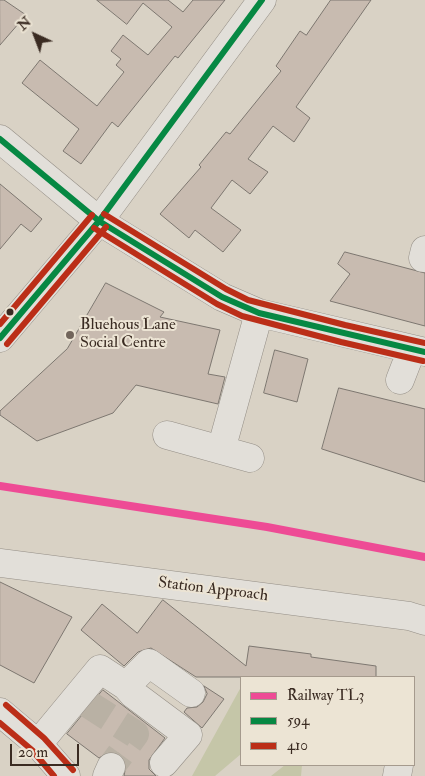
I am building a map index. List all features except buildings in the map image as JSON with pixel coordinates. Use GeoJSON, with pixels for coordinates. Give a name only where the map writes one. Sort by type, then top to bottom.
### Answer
{"type":"FeatureCollection","features":[{"type":"Feature","properties":{"kind":"street"},"geometry":{"type":"LineString","coordinates":[[0,338],[99,221],[262,0]]}},
{"type":"Feature","properties":{"kind":"street"},"geometry":{"type":"LineString","coordinates":[[0,139],[99,221],[222,297],[258,313],[418,350],[400,380]]}},
{"type":"Feature","properties":{"kind":"street"},"geometry":{"type":"LineString","coordinates":[[221,450],[258,313]]}},
{"type":"Feature","properties":{"kind":"street"},"geometry":{"type":"LineString","coordinates":[[167,435],[250,458]]}},
{"type":"Feature","properties":{"kind":"street","name":"Station Approach"},"geometry":{"type":"LineString","coordinates":[[0,563],[410,616],[425,621]]}},
{"type":"Feature","properties":{"kind":"street"},"geometry":{"type":"LineString","coordinates":[[126,686],[149,663],[191,693]]}},
{"type":"Feature","properties":{"kind":"street"},"geometry":{"type":"LineString","coordinates":[[21,737],[81,701],[100,669],[126,686],[132,694],[188,735],[164,763]]}},
{"type":"Feature","properties":{"kind":"street"},"geometry":{"type":"LineString","coordinates":[[0,712],[21,737],[66,776]]}},
{"type":"Feature","properties":{"kind":"green space"},"geometry":{"type":"Polygon","coordinates":[[[240,689],[240,755],[215,776],[192,776],[240,689]]]}},
{"type":"Feature","properties":{"kind":"green space"},"geometry":{"type":"Polygon","coordinates":[[[284,766],[302,766],[301,776],[271,776],[284,766]]]}},
{"type":"Feature","properties":{"kind":"tunnel"},"geometry":{"type":"LineString","coordinates":[[85,702],[135,734],[111,767]]}},
{"type":"Feature","properties":{"kind":"rail line","name":"TL3"},"geometry":{"type":"LineString","coordinates":[[0,486],[267,527],[425,557]]}},
{"type":"Feature","properties":{"kind":"transit line","name":"594"},"geometry":{"type":"LineString","coordinates":[[0,338],[99,221],[262,0]]}},
{"type":"Feature","properties":{"kind":"transit line","name":"594"},"geometry":{"type":"LineString","coordinates":[[0,139],[99,221],[222,297],[259,313],[425,352]]}},
{"type":"Feature","properties":{"kind":"transit line"},"geometry":{"type":"LineString","coordinates":[[104,214],[226,289],[248,300],[425,343]]}},
{"type":"Feature","properties":{"kind":"transit line"},"geometry":{"type":"LineString","coordinates":[[0,324],[92,215]]}},
{"type":"Feature","properties":{"kind":"transit line","name":"410"},"geometry":{"type":"LineString","coordinates":[[7,344],[106,227]]}},
{"type":"Feature","properties":{"kind":"transit line","name":"410"},"geometry":{"type":"LineString","coordinates":[[94,228],[217,304],[242,316],[423,361]]}},
{"type":"Feature","properties":{"kind":"transit line"},"geometry":{"type":"LineString","coordinates":[[6,705],[44,738],[73,770]]}},
{"type":"Feature","properties":{"kind":"transit line","name":"410"},"geometry":{"type":"LineString","coordinates":[[0,723],[32,750],[54,776]]}},
{"type":"Feature","properties":{"kind":"place","name":"Bluehous Lane Social Centre"},"geometry":{"type":"Point","coordinates":[70,335]}}]}
